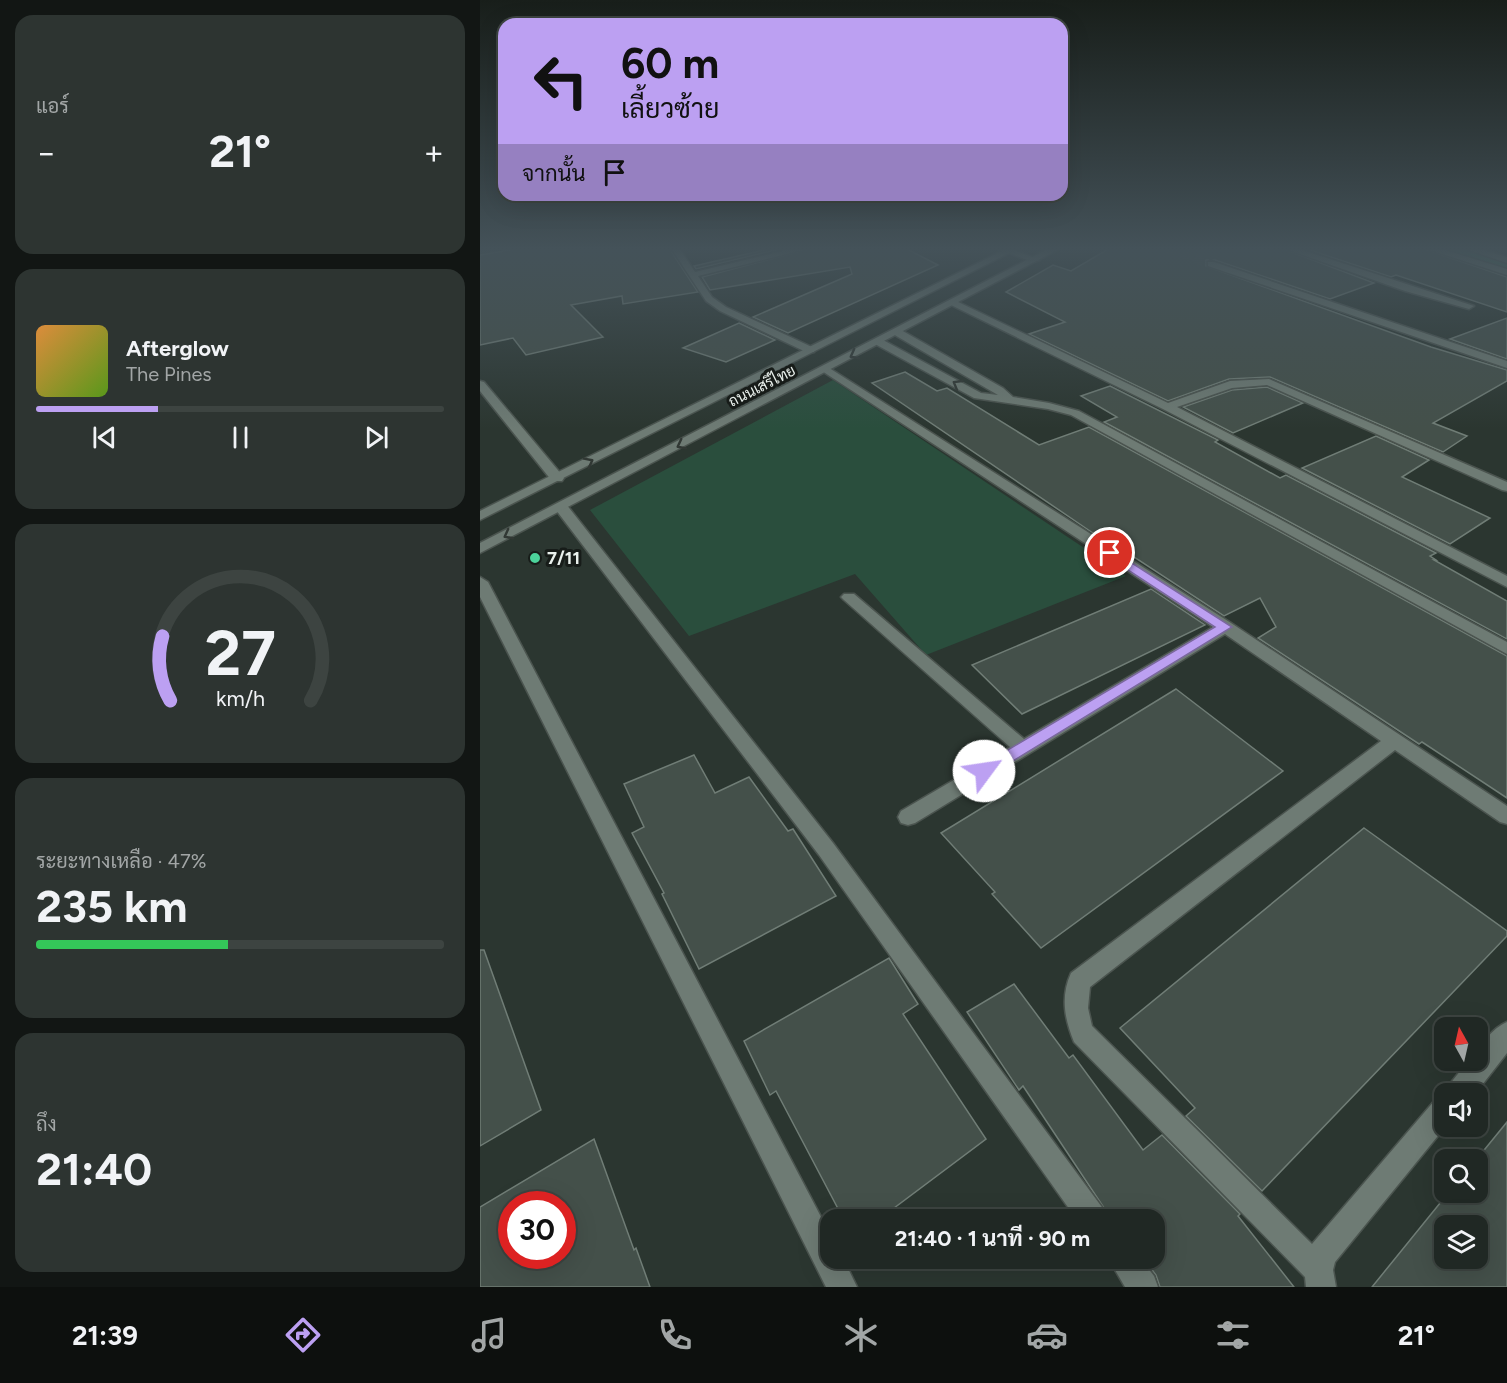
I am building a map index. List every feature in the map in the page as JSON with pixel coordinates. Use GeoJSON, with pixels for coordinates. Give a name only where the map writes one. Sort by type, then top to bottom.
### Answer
{"type":"FeatureCollection","features":[{"type":"Feature","properties":{"kind":"street"},"geometry":{"type":"LineString","coordinates":[[722,308],[810,350]]}},
{"type":"Feature","properties":{"kind":"street","name":"ถนนเสรีไทย"},"geometry":{"type":"LineString","coordinates":[[480,516],[892,308]]}},
{"type":"Feature","properties":{"kind":"street","name":"ถนนเสรีไทย"},"geometry":{"type":"LineString","coordinates":[[480,549],[944,308]]}},
{"type":"Feature","properties":{"kind":"street"},"geometry":{"type":"LineString","coordinates":[[964,308],[1167,407],[1507,582]]}},
{"type":"Feature","properties":{"kind":"street"},"geometry":{"type":"LineString","coordinates":[[1340,308],[1507,365]]}},
{"type":"Feature","properties":{"kind":"street"},"geometry":{"type":"LineString","coordinates":[[897,332],[999,390],[1011,402]]}},
{"type":"Feature","properties":{"kind":"street"},"geometry":{"type":"LineString","coordinates":[[879,342],[978,396],[1049,406],[1075,413],[1507,649]]}},
{"type":"Feature","properties":{"kind":"street"},"geometry":{"type":"LineString","coordinates":[[917,362],[936,355]]}},
{"type":"Feature","properties":{"kind":"street"},"geometry":{"type":"LineString","coordinates":[[826,369],[1225,627],[1507,816]]}},
{"type":"Feature","properties":{"kind":"street"},"geometry":{"type":"LineString","coordinates":[[1167,407],[1236,382],[1254,380],[1269,382],[1507,487]]}},
{"type":"Feature","properties":{"kind":"street"},"geometry":{"type":"LineString","coordinates":[[480,384],[557,478]]}},
{"type":"Feature","properties":{"kind":"street"},"geometry":{"type":"LineString","coordinates":[[561,507],[826,849],[1086,1209]]}},
{"type":"Feature","properties":{"kind":"street"},"geometry":{"type":"LineString","coordinates":[[480,582],[842,1287]]}},
{"type":"Feature","properties":{"kind":"street"},"geometry":{"type":"LineString","coordinates":[[849,597],[1023,748]]}},
{"type":"Feature","properties":{"kind":"street"},"geometry":{"type":"LineString","coordinates":[[908,817],[1225,627]]}},
{"type":"Feature","properties":{"kind":"street"},"geometry":{"type":"LineString","coordinates":[[1319,1279],[1083,1034],[1077,1016],[1076,995],[1079,981],[1395,740]]}},
{"type":"Feature","properties":{"kind":"street"},"geometry":{"type":"LineString","coordinates":[[1467,1083],[1507,1034]]}},
{"type":"Feature","properties":{"kind":"street"},"geometry":{"type":"LineString","coordinates":[[1319,1279],[1322,1255],[1434,1121]]}},
{"type":"Feature","properties":{"kind":"street"},"geometry":{"type":"LineString","coordinates":[[1130,1269],[1143,1287]]}},
{"type":"Feature","properties":{"kind":"green space"},"geometry":{"type":"Polygon","coordinates":[[[833,380],[1126,576],[926,655],[855,574],[689,636],[590,510],[833,380]]]}},
{"type":"Feature","properties":{"kind":"building"},"geometry":{"type":"Polygon","coordinates":[[[480,308],[574,308],[603,337],[526,355],[513,338],[480,345],[480,308]]]}},
{"type":"Feature","properties":{"kind":"building"},"geometry":{"type":"Polygon","coordinates":[[[774,308],[843,308],[788,333],[753,317],[774,308]]]}},
{"type":"Feature","properties":{"kind":"building"},"geometry":{"type":"Polygon","coordinates":[[[1038,308],[1323,308],[1431,347],[1507,370],[1507,381],[1433,423],[1467,436],[1443,452],[1270,377],[1229,379],[1168,401],[1029,334],[1065,322],[1038,308]]]}},
{"type":"Feature","properties":{"kind":"building"},"geometry":{"type":"Polygon","coordinates":[[[1495,308],[1507,308],[1507,312],[1495,308]]]}},
{"type":"Feature","properties":{"kind":"building"},"geometry":{"type":"Polygon","coordinates":[[[1507,318],[1507,359],[1450,339],[1507,318]]]}},
{"type":"Feature","properties":{"kind":"building"},"geometry":{"type":"Polygon","coordinates":[[[739,323],[775,340],[726,362],[683,348],[739,323]]]}},
{"type":"Feature","properties":{"kind":"building"},"geometry":{"type":"Polygon","coordinates":[[[905,372],[937,391],[947,388],[1039,445],[1089,427],[1507,656],[1507,798],[1422,742],[1419,744],[1258,638],[1276,627],[1260,598],[1224,616],[1096,532],[1093,533],[872,383],[905,372]]]}},
{"type":"Feature","properties":{"kind":"building"},"geometry":{"type":"Polygon","coordinates":[[[1110,386],[1218,440],[1215,442],[1280,478],[1286,475],[1436,553],[1430,556],[1436,560],[1434,560],[1507,601],[1507,639],[1104,422],[1117,417],[1081,396],[1110,386]]]}},
{"type":"Feature","properties":{"kind":"building"},"geometry":{"type":"Polygon","coordinates":[[[1267,387],[1303,403],[1233,433],[1183,407],[1232,390],[1267,387]]]}},
{"type":"Feature","properties":{"kind":"building"},"geometry":{"type":"Polygon","coordinates":[[[1376,436],[1429,460],[1402,477],[1490,518],[1450,544],[1302,468],[1376,436]]]}},
{"type":"Feature","properties":{"kind":"building"},"geometry":{"type":"Polygon","coordinates":[[[1151,589],[1205,625],[1022,714],[972,665],[1151,589]]]}},
{"type":"Feature","properties":{"kind":"building"},"geometry":{"type":"Polygon","coordinates":[[[1176,689],[1283,771],[1041,948],[992,894],[995,892],[941,833],[1176,689]]]}},
{"type":"Feature","properties":{"kind":"building"},"geometry":{"type":"Polygon","coordinates":[[[694,755],[715,793],[749,777],[788,831],[793,829],[836,896],[699,969],[662,894],[664,893],[632,833],[644,827],[624,784],[694,755]]]}},
{"type":"Feature","properties":{"kind":"building"},"geometry":{"type":"Polygon","coordinates":[[[1364,828],[1507,931],[1507,936],[1262,1191],[1186,1116],[1195,1108],[1120,1028],[1364,828]]]}},
{"type":"Feature","properties":{"kind":"building"},"geometry":{"type":"Polygon","coordinates":[[[480,950],[484,950],[541,1110],[480,1146],[480,950]]]}},
{"type":"Feature","properties":{"kind":"building"},"geometry":{"type":"Polygon","coordinates":[[[889,958],[918,1004],[903,1014],[986,1139],[893,1209],[838,1209],[776,1091],[770,1095],[744,1041],[889,958]]]}},
{"type":"Feature","properties":{"kind":"building"},"geometry":{"type":"Polygon","coordinates":[[[1014,984],[1069,1058],[1073,1055],[1143,1150],[1162,1135],[1240,1214],[1238,1216],[1294,1287],[1160,1287],[1151,1269],[1165,1269],[1165,1209],[1105,1209],[1023,1086],[1019,1090],[967,1012],[1014,984]]]}},
{"type":"Feature","properties":{"kind":"building"},"geometry":{"type":"Polygon","coordinates":[[[1507,1122],[1507,1287],[1372,1287],[1440,1203],[1488,1203],[1488,1149],[1485,1149],[1507,1122]]]}},
{"type":"Feature","properties":{"kind":"building"},"geometry":{"type":"Polygon","coordinates":[[[594,1139],[634,1250],[636,1248],[650,1287],[480,1287],[480,1207],[498,1196],[498,1269],[576,1269],[576,1191],[507,1191],[594,1139]]]}},
{"type":"Feature","properties":{"kind":"place","name":"7/11"},"geometry":{"type":"Point","coordinates":[535,558]}},
{"type":"Feature","properties":{"kind":"route"},"geometry":{"type":"LineString","coordinates":[[984,771],[1225,627],[1110,553]]}}]}
